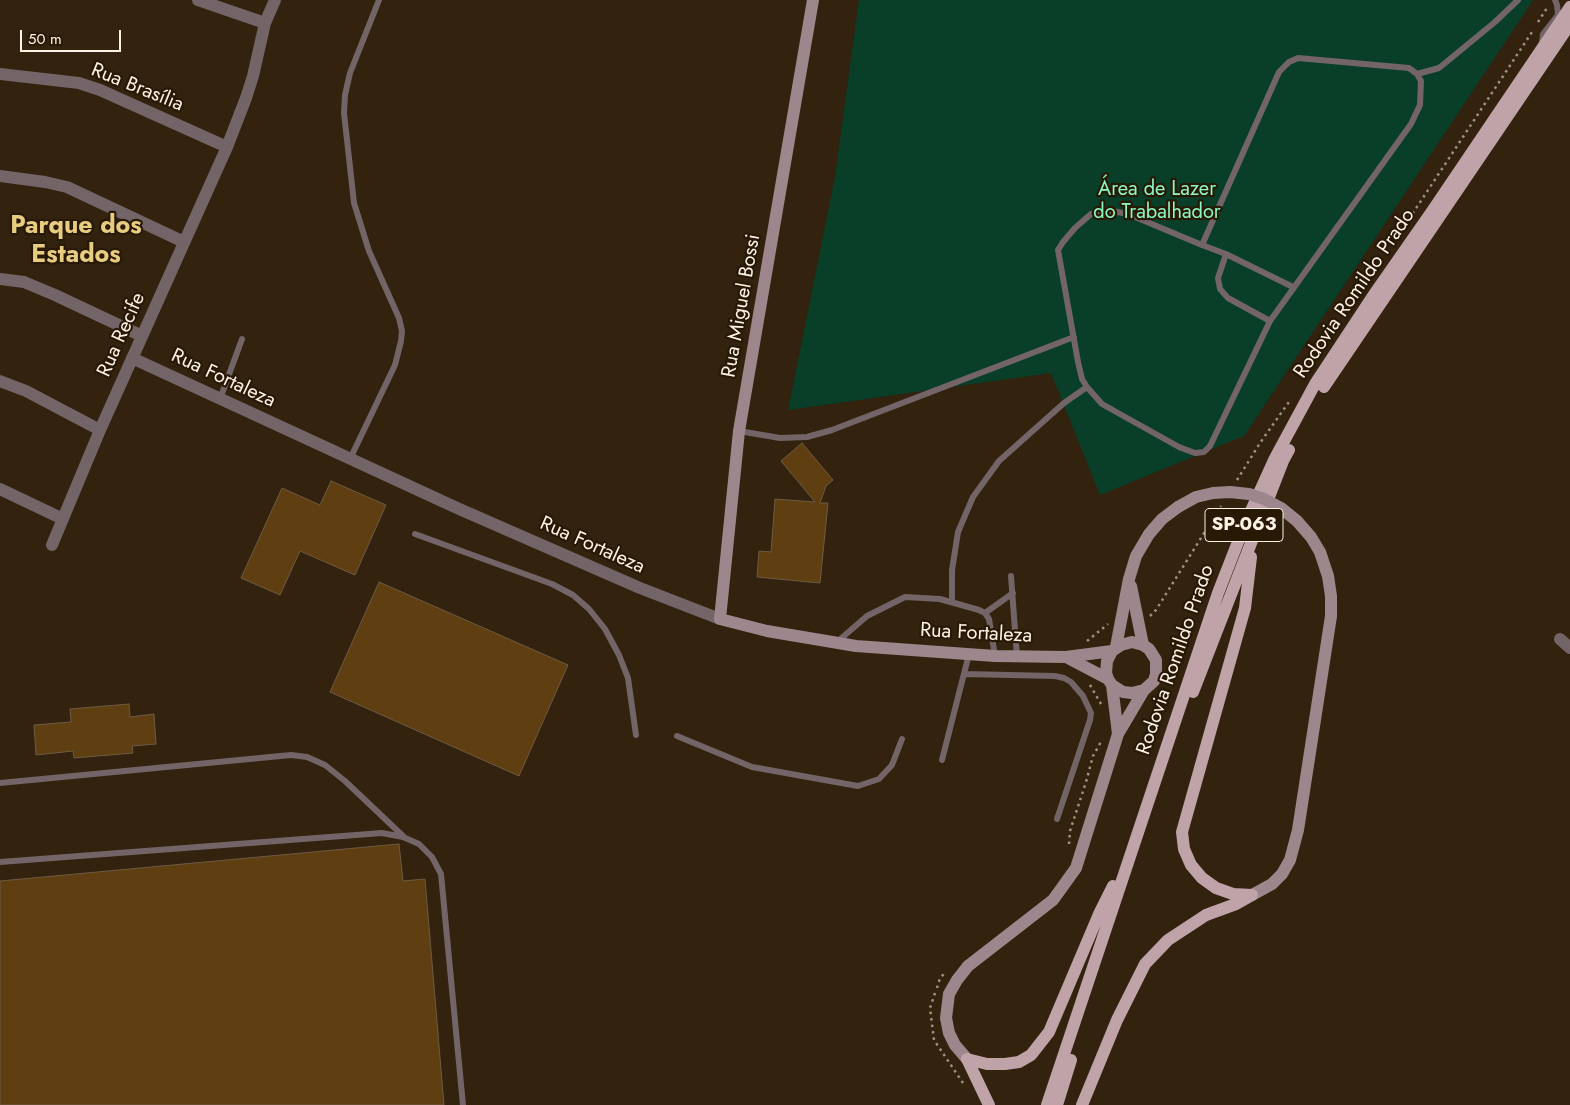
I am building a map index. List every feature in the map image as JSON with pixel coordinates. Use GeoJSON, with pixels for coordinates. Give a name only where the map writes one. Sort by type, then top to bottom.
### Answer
{"type":"FeatureCollection","features":[{"type":"Feature","properties":{"kind":"main road","name":"Rua Miguel Bossi"},"geometry":{"type":"LineString","coordinates":[[720,620],[739,431],[813,0]]}},
{"type":"Feature","properties":{"kind":"main road","name":"Rodovia Romildo Prado"},"geometry":{"type":"LineString","coordinates":[[1047,1105],[1218,593],[1245,524],[1275,458],[1315,384],[1570,8]]}},
{"type":"Feature","properties":{"kind":"main road","name":"Rodovia Romildo Prado"},"geometry":{"type":"LineString","coordinates":[[1056,1105],[1121,902],[1184,716],[1283,461],[1322,388],[1570,24]]}},
{"type":"Feature","properties":{"kind":"main road"},"geometry":{"type":"LineString","coordinates":[[1082,1105],[1117,1020],[1145,964],[1168,940],[1206,915],[1236,904],[1272,884],[1282,874],[1290,860],[1298,830],[1331,616],[1331,596],[1328,576],[1320,552],[1311,537],[1297,521],[1281,508],[1249,494],[1213,493],[1196,497],[1178,507],[1162,519],[1149,534],[1136,556],[1121,623],[1114,649],[1108,661],[1106,673],[1110,682],[1118,734]]}},
{"type":"Feature","properties":{"kind":"main road"},"geometry":{"type":"LineString","coordinates":[[1252,896],[1233,894],[1216,888],[1202,878],[1191,865],[1184,849],[1182,832],[1246,608],[1253,538]]}},
{"type":"Feature","properties":{"kind":"main road"},"geometry":{"type":"LineString","coordinates":[[1130,579],[1143,645]]}},
{"type":"Feature","properties":{"kind":"main road","name":"Rua Fortaleza"},"geometry":{"type":"LineString","coordinates":[[720,620],[767,631],[856,646],[995,656],[1066,657],[1086,661],[1110,682]]}},
{"type":"Feature","properties":{"kind":"main road"},"geometry":{"type":"LineString","coordinates":[[989,1105],[967,1059],[955,1045],[949,1032],[946,1018],[949,994],[968,966],[1054,900],[1076,868],[1118,734],[1144,690],[1154,681],[1157,667],[1153,654],[1143,645],[1132,642],[1086,661]]}},
{"type":"Feature","properties":{"kind":"main road"},"geometry":{"type":"LineString","coordinates":[[1110,682],[1123,692],[1132,694],[1144,690]]}},
{"type":"Feature","properties":{"kind":"main road"},"geometry":{"type":"LineString","coordinates":[[967,1059],[987,1064],[1019,1062],[1031,1055],[1040,1045],[1049,1032],[1098,914],[1133,846]]}},
{"type":"Feature","properties":{"kind":"street"},"geometry":{"type":"LineString","coordinates":[[198,0],[266,23]]}},
{"type":"Feature","properties":{"kind":"street","name":"Rua Recife"},"geometry":{"type":"LineString","coordinates":[[52,545],[100,430],[227,146],[253,76],[266,23],[275,0]]}},
{"type":"Feature","properties":{"kind":"street","name":"Rua Brasília"},"geometry":{"type":"LineString","coordinates":[[0,74],[79,83],[100,90],[227,146]]}},
{"type":"Feature","properties":{"kind":"street"},"geometry":{"type":"LineString","coordinates":[[0,176],[67,187],[184,242]]}},
{"type":"Feature","properties":{"kind":"street"},"geometry":{"type":"LineString","coordinates":[[0,279],[24,282],[142,336]]}},
{"type":"Feature","properties":{"kind":"street","name":"Rua Fortaleza"},"geometry":{"type":"LineString","coordinates":[[132,358],[458,508],[631,584],[720,620]]}},
{"type":"Feature","properties":{"kind":"street"},"geometry":{"type":"LineString","coordinates":[[0,381],[26,391],[100,430]]}},
{"type":"Feature","properties":{"kind":"street"},"geometry":{"type":"LineString","coordinates":[[0,489],[63,519]]}},
{"type":"Feature","properties":{"kind":"street"},"geometry":{"type":"LineString","coordinates":[[1560,640],[1570,648]]}},
{"type":"Feature","properties":{"kind":"lane"},"geometry":{"type":"LineString","coordinates":[[350,459],[395,364],[402,341],[399,318],[369,251],[354,203],[344,114],[345,95],[350,73],[379,0]]}},
{"type":"Feature","properties":{"kind":"lane"},"geometry":{"type":"LineString","coordinates":[[1417,74],[1439,68],[1495,22],[1518,0]]}},
{"type":"Feature","properties":{"kind":"lane"},"geometry":{"type":"LineString","coordinates":[[1542,49],[1543,34],[1558,15],[1558,5],[1555,0]]}},
{"type":"Feature","properties":{"kind":"lane"},"geometry":{"type":"LineString","coordinates":[[1202,246],[1279,72],[1289,62],[1298,58],[1409,68],[1417,74],[1421,81],[1420,105],[1411,124],[1270,321],[1210,446],[1204,452],[1195,453],[1187,451],[1170,442],[1102,404],[1086,387],[1082,379],[1058,250],[1075,228],[1091,214],[1107,210],[1128,214],[1202,246],[1226,254],[1293,287]]}},
{"type":"Feature","properties":{"kind":"lane"},"geometry":{"type":"LineString","coordinates":[[1226,254],[1218,278],[1220,289],[1228,298],[1270,321]]}},
{"type":"Feature","properties":{"kind":"lane"},"geometry":{"type":"LineString","coordinates":[[739,431],[780,438],[806,437],[832,430],[1074,338]]}},
{"type":"Feature","properties":{"kind":"lane"},"geometry":{"type":"LineString","coordinates":[[220,399],[242,339]]}},
{"type":"Feature","properties":{"kind":"lane"},"geometry":{"type":"LineString","coordinates":[[952,601],[952,570],[958,532],[973,497],[999,461],[1043,421],[1086,387]]}},
{"type":"Feature","properties":{"kind":"lane"},"geometry":{"type":"LineString","coordinates":[[415,534],[552,584],[573,595],[605,629],[619,655],[628,678],[636,735]]}},
{"type":"Feature","properties":{"kind":"lane"},"geometry":{"type":"LineString","coordinates":[[1011,576],[1017,656]]}},
{"type":"Feature","properties":{"kind":"lane"},"geometry":{"type":"LineString","coordinates":[[985,613],[1013,593]]}},
{"type":"Feature","properties":{"kind":"lane"},"geometry":{"type":"LineString","coordinates":[[836,642],[867,616],[905,597],[940,599],[952,601],[985,613],[989,619],[995,656]]}},
{"type":"Feature","properties":{"kind":"lane"},"geometry":{"type":"LineString","coordinates":[[942,760],[969,654]]}},
{"type":"Feature","properties":{"kind":"lane"},"geometry":{"type":"LineString","coordinates":[[964,674],[1054,676],[1071,682],[1083,696],[1090,712],[1090,720],[1057,819]]}},
{"type":"Feature","properties":{"kind":"lane"},"geometry":{"type":"LineString","coordinates":[[677,736],[752,767],[858,786],[879,779],[892,765],[902,739]]}},
{"type":"Feature","properties":{"kind":"lane"},"geometry":{"type":"LineString","coordinates":[[0,783],[291,755],[308,757],[324,765],[404,837],[418,844],[432,857],[441,874],[463,1105]]}},
{"type":"Feature","properties":{"kind":"lane"},"geometry":{"type":"LineString","coordinates":[[0,862],[382,833],[404,837]]}},
{"type":"Feature","properties":{"kind":"path"},"geometry":{"type":"LineString","coordinates":[[1407,222],[1547,8]]}},
{"type":"Feature","properties":{"kind":"path"},"geometry":{"type":"LineString","coordinates":[[1234,485],[1294,395]]}},
{"type":"Feature","properties":{"kind":"path"},"geometry":{"type":"LineString","coordinates":[[1138,621],[1146,620],[1156,610],[1223,502]]}},
{"type":"Feature","properties":{"kind":"path"},"geometry":{"type":"LineString","coordinates":[[1103,710],[1085,676],[1087,640],[1106,624],[1121,623]]}},
{"type":"Feature","properties":{"kind":"path"},"geometry":{"type":"LineString","coordinates":[[1069,849],[1070,831],[1093,756],[1104,736]]}},
{"type":"Feature","properties":{"kind":"path"},"geometry":{"type":"LineString","coordinates":[[947,971],[940,978],[930,1008],[934,1040],[965,1086]]}},
{"type":"Feature","properties":{"kind":"green space","name":"Área de Lazer do Trabalhador"},"geometry":{"type":"Polygon","coordinates":[[[859,0],[1533,0],[1244,436],[1100,495],[1051,373],[788,410],[835,177],[859,0]]]}},
{"type":"Feature","properties":{"kind":"building"},"geometry":{"type":"Polygon","coordinates":[[[802,443],[833,480],[826,486],[820,503],[828,503],[820,583],[757,577],[759,551],[771,552],[775,499],[815,502],[781,461],[802,443]]]}},
{"type":"Feature","properties":{"kind":"building"},"geometry":{"type":"Polygon","coordinates":[[[331,481],[386,505],[355,575],[300,551],[280,595],[241,578],[282,488],[320,505],[331,481]]]}},
{"type":"Feature","properties":{"kind":"building"},"geometry":{"type":"Polygon","coordinates":[[[379,582],[568,665],[519,776],[330,692],[379,582]]]}},
{"type":"Feature","properties":{"kind":"building"},"geometry":{"type":"Polygon","coordinates":[[[129,704],[130,717],[154,714],[156,744],[132,746],[133,753],[74,758],[73,751],[36,755],[34,725],[71,722],[70,709],[129,704]]]}},
{"type":"Feature","properties":{"kind":"building"},"geometry":{"type":"Polygon","coordinates":[[[399,844],[403,881],[425,879],[444,1105],[0,1105],[0,881],[399,844]]]}},
{"type":"Feature","properties":{"kind":"district","name":"Parque dos Estados"},"geometry":{"type":"Point","coordinates":[76,242]}}]}
